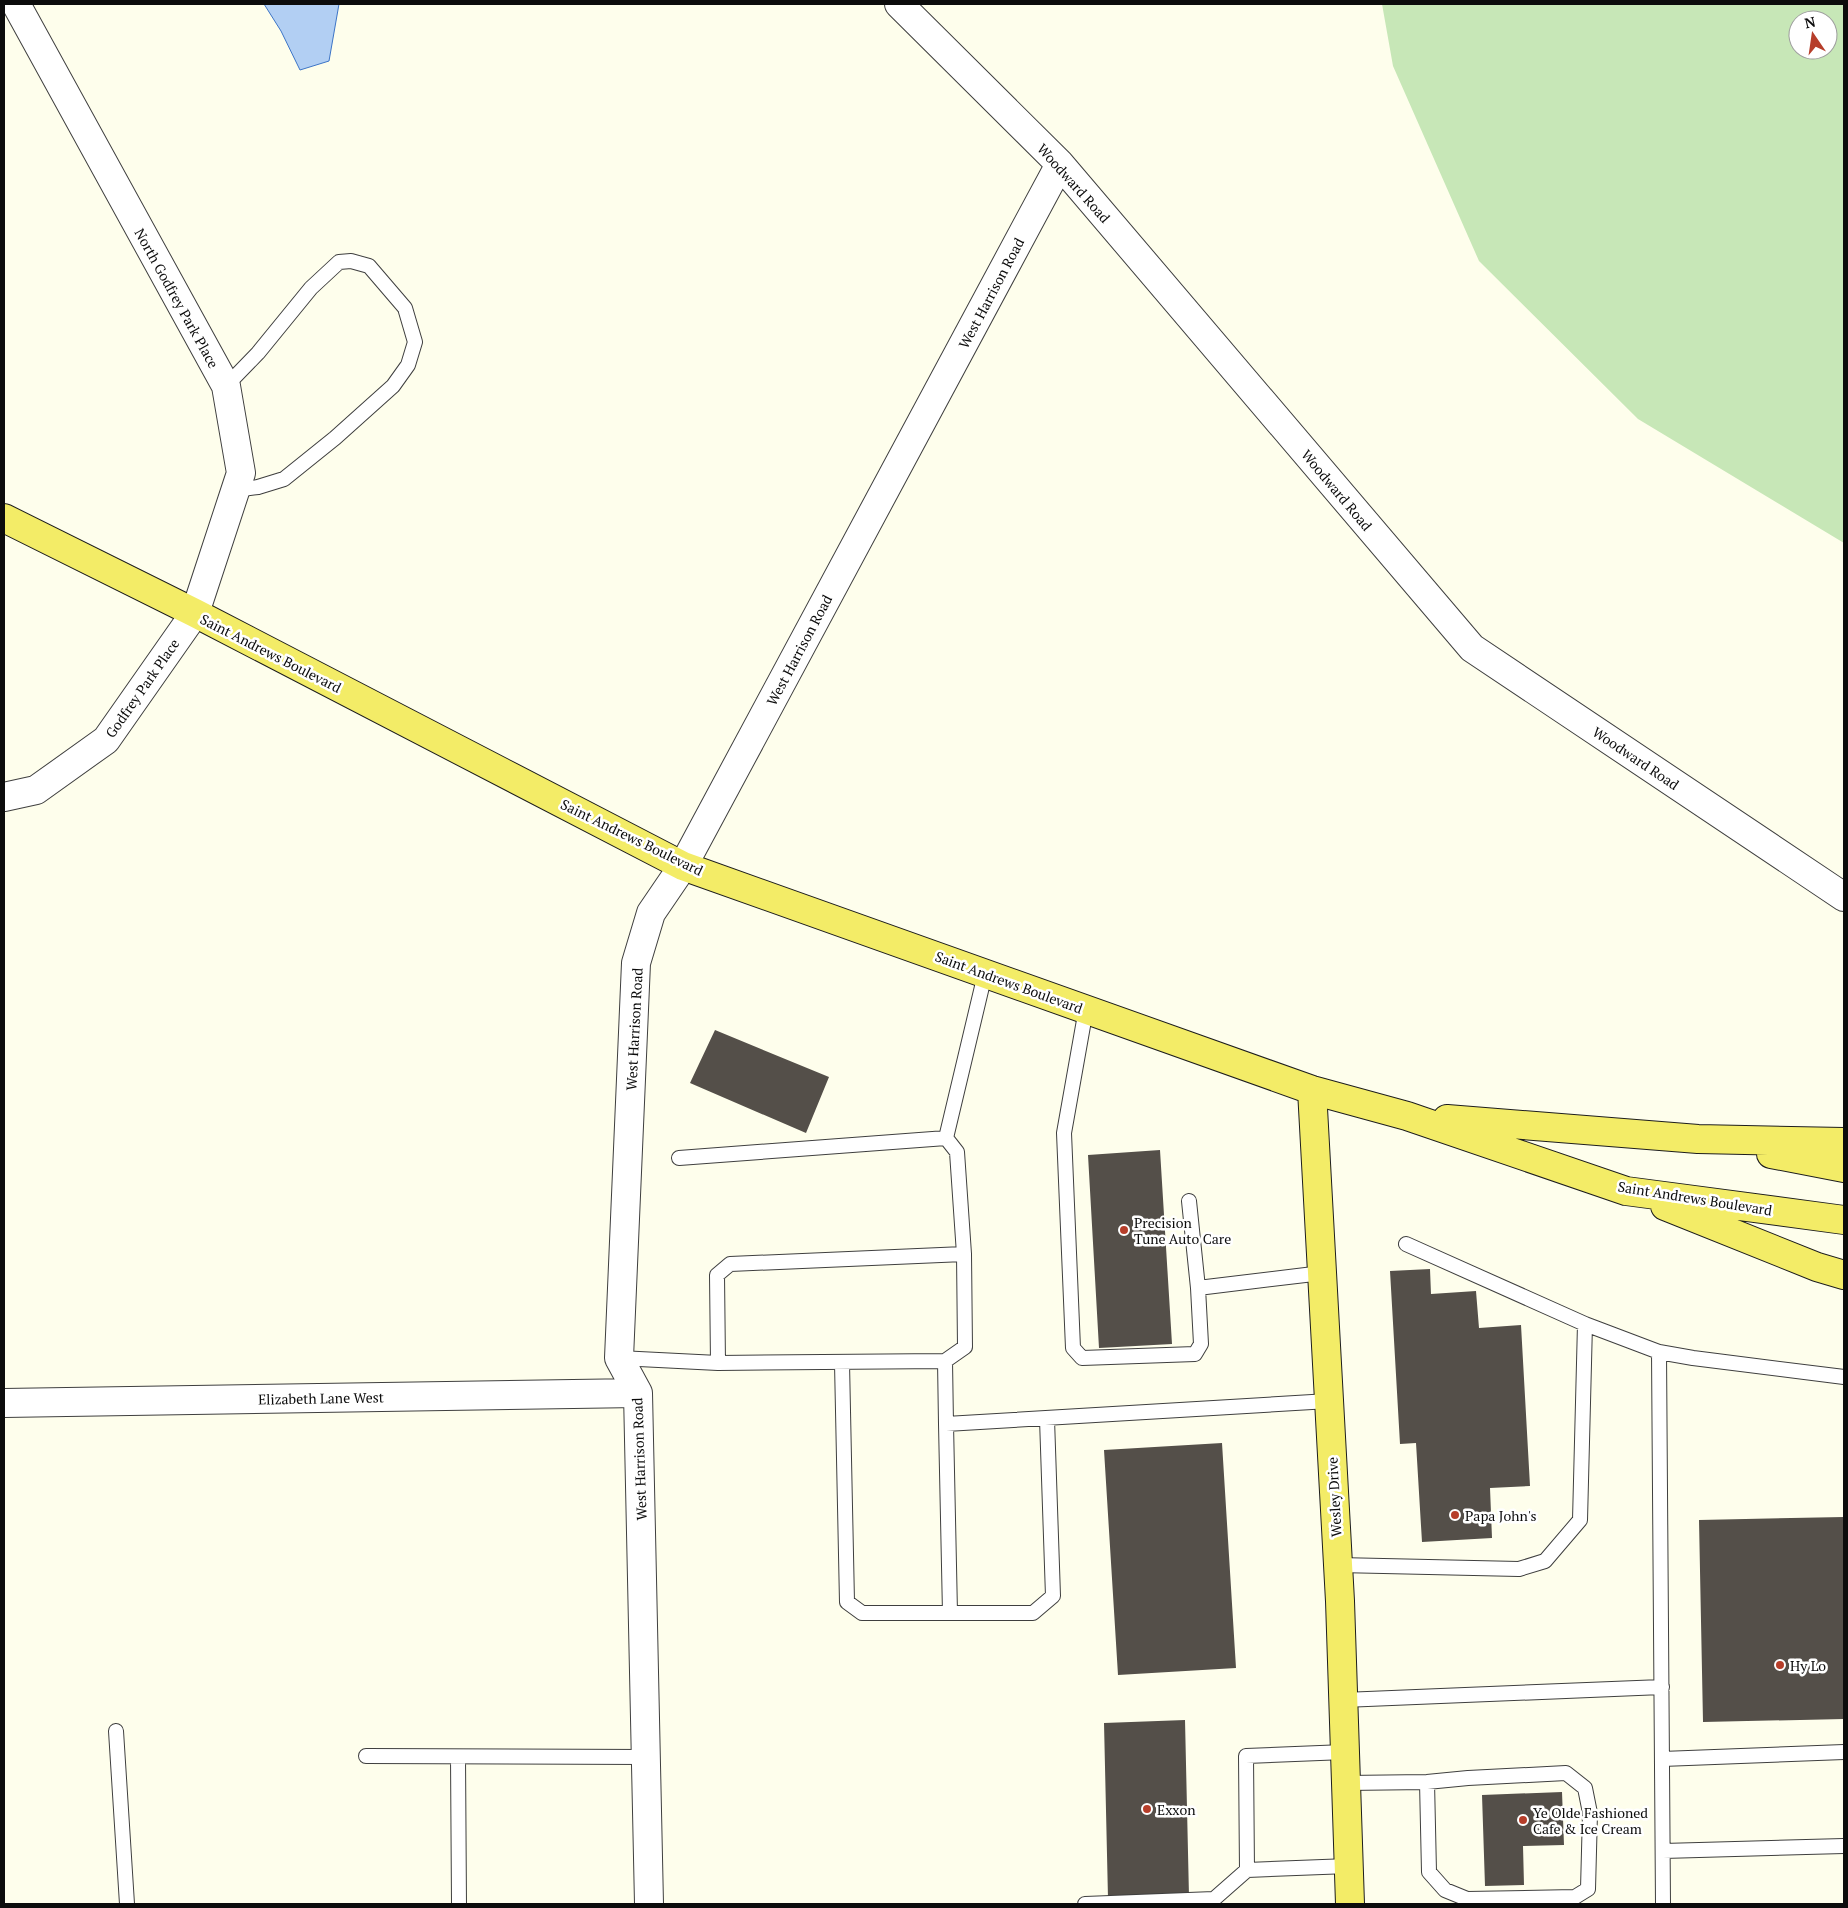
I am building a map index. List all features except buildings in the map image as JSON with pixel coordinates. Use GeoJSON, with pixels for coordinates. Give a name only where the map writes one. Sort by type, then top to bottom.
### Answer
{"type":"FeatureCollection","features":[{"type":"Feature","properties":{"kind":"main road","name":"Saint Andrews Boulevard"},"geometry":{"type":"LineString","coordinates":[[4,518],[195,613],[683,866],[1312,1090],[1407,1116],[1626,1191],[1844,1220]]}},
{"type":"Feature","properties":{"kind":"main road","name":"Wesley Drive"},"geometry":{"type":"LineString","coordinates":[[1312,1090],[1338,1565],[1350,1904]]}},
{"type":"Feature","properties":{"kind":"main road","name":"Saint Andrews Boulevard"},"geometry":{"type":"LineString","coordinates":[[1407,1116],[1698,1139],[1844,1142]]}},
{"type":"Feature","properties":{"kind":"main road"},"geometry":{"type":"LineString","coordinates":[[1698,1139],[1844,1168]]}},
{"type":"Feature","properties":{"kind":"main road"},"geometry":{"type":"LineString","coordinates":[[1626,1191],[1818,1267],[1844,1275]]}},
{"type":"Feature","properties":{"kind":"street","name":"North Godfrey Park Place"},"geometry":{"type":"LineString","coordinates":[[16,4],[226,386],[241,473],[195,613]]}},
{"type":"Feature","properties":{"kind":"street","name":"Woodward Road"},"geometry":{"type":"LineString","coordinates":[[899,4],[1060,164],[1472,648],[1844,897]]}},
{"type":"Feature","properties":{"kind":"street","name":"West Harrison Road"},"geometry":{"type":"LineString","coordinates":[[649,1904],[638,1393],[619,1358],[636,963],[651,913],[683,866],[1060,164]]}},
{"type":"Feature","properties":{"kind":"street","name":"Godfrey Park Place"},"geometry":{"type":"LineString","coordinates":[[4,798],[36,790],[106,740],[195,613]]}},
{"type":"Feature","properties":{"kind":"street","name":"Elizabeth Lane West"},"geometry":{"type":"LineString","coordinates":[[4,1403],[638,1393]]}},
{"type":"Feature","properties":{"kind":"lane"},"geometry":{"type":"LineString","coordinates":[[226,386],[258,353],[311,288],[339,262],[351,261],[369,266],[405,308],[415,342],[408,365],[393,386],[335,438],[284,479],[258,487],[235,490]]}},
{"type":"Feature","properties":{"kind":"lane"},"geometry":{"type":"LineString","coordinates":[[946,1138],[986,974]]}},
{"type":"Feature","properties":{"kind":"lane"},"geometry":{"type":"LineString","coordinates":[[1086,1009],[1064,1133],[1072,1348],[1082,1358],[1195,1354],[1201,1344],[1198,1288],[1189,1201]]}},
{"type":"Feature","properties":{"kind":"lane"},"geometry":{"type":"LineString","coordinates":[[680,1158],[946,1138]]}},
{"type":"Feature","properties":{"kind":"lane"},"geometry":{"type":"LineString","coordinates":[[619,1358],[718,1363],[945,1361],[965,1347],[964,1254],[957,1152],[946,1138]]}},
{"type":"Feature","properties":{"kind":"lane"},"geometry":{"type":"LineString","coordinates":[[1406,1244],[1584,1324],[1659,1352],[1844,1377]]}},
{"type":"Feature","properties":{"kind":"lane"},"geometry":{"type":"LineString","coordinates":[[718,1363],[717,1275],[730,1264],[964,1254]]}},
{"type":"Feature","properties":{"kind":"lane"},"geometry":{"type":"LineString","coordinates":[[1198,1288],[1322,1273]]}},
{"type":"Feature","properties":{"kind":"lane"},"geometry":{"type":"LineString","coordinates":[[1338,1565],[1519,1569],[1545,1561],[1580,1520],[1584,1324]]}},
{"type":"Feature","properties":{"kind":"lane"},"geometry":{"type":"LineString","coordinates":[[1659,1352],[1663,1904]]}},
{"type":"Feature","properties":{"kind":"lane"},"geometry":{"type":"LineString","coordinates":[[945,1361],[950,1613]]}},
{"type":"Feature","properties":{"kind":"lane"},"geometry":{"type":"LineString","coordinates":[[842,1363],[847,1602],[862,1613],[1033,1613],[1053,1596],[1047,1418]]}},
{"type":"Feature","properties":{"kind":"lane"},"geometry":{"type":"LineString","coordinates":[[946,1424],[1329,1401]]}},
{"type":"Feature","properties":{"kind":"lane"},"geometry":{"type":"LineString","coordinates":[[1343,1700],[1662,1687]]}},
{"type":"Feature","properties":{"kind":"lane"},"geometry":{"type":"LineString","coordinates":[[116,1732],[127,1904]]}},
{"type":"Feature","properties":{"kind":"lane"},"geometry":{"type":"LineString","coordinates":[[1247,1870],[1246,1756],[1345,1752]]}},
{"type":"Feature","properties":{"kind":"lane"},"geometry":{"type":"LineString","coordinates":[[1662,1759],[1844,1752]]}},
{"type":"Feature","properties":{"kind":"lane"},"geometry":{"type":"LineString","coordinates":[[366,1756],[646,1757]]}},
{"type":"Feature","properties":{"kind":"lane"},"geometry":{"type":"LineString","coordinates":[[458,1757],[458,1904]]}},
{"type":"Feature","properties":{"kind":"lane"},"geometry":{"type":"LineString","coordinates":[[1346,1783],[1427,1782],[1566,1773],[1585,1788],[1590,1813],[1588,1889],[1575,1897],[1467,1899],[1445,1890],[1429,1872],[1427,1782]]}},
{"type":"Feature","properties":{"kind":"lane"},"geometry":{"type":"LineString","coordinates":[[1663,1851],[1844,1846]]}},
{"type":"Feature","properties":{"kind":"lane"},"geometry":{"type":"LineString","coordinates":[[1085,1904],[1214,1902],[1247,1870],[1348,1866]]}},
{"type":"Feature","properties":{"kind":"green space"},"geometry":{"type":"Polygon","coordinates":[[[1382,4],[1844,4],[1844,543],[1638,419],[1479,261],[1393,66],[1382,4]]]}},
{"type":"Feature","properties":{"kind":"water"},"geometry":{"type":"Polygon","coordinates":[[[264,4],[339,4],[329,61],[300,70],[281,31],[264,4]]]}},
{"type":"Feature","properties":{"kind":"place","name":"Precision Tune Auto Care"},"geometry":{"type":"Point","coordinates":[1124,1230]}},
{"type":"Feature","properties":{"kind":"place","name":"Papa John's"},"geometry":{"type":"Point","coordinates":[1455,1515]}},
{"type":"Feature","properties":{"kind":"place","name":"Hy Lo"},"geometry":{"type":"Point","coordinates":[1780,1665]}},
{"type":"Feature","properties":{"kind":"place","name":"Exxon"},"geometry":{"type":"Point","coordinates":[1147,1809]}},
{"type":"Feature","properties":{"kind":"place","name":"Ye Olde Fashioned Cafe & Ice Cream"},"geometry":{"type":"Point","coordinates":[1523,1820]}}]}
